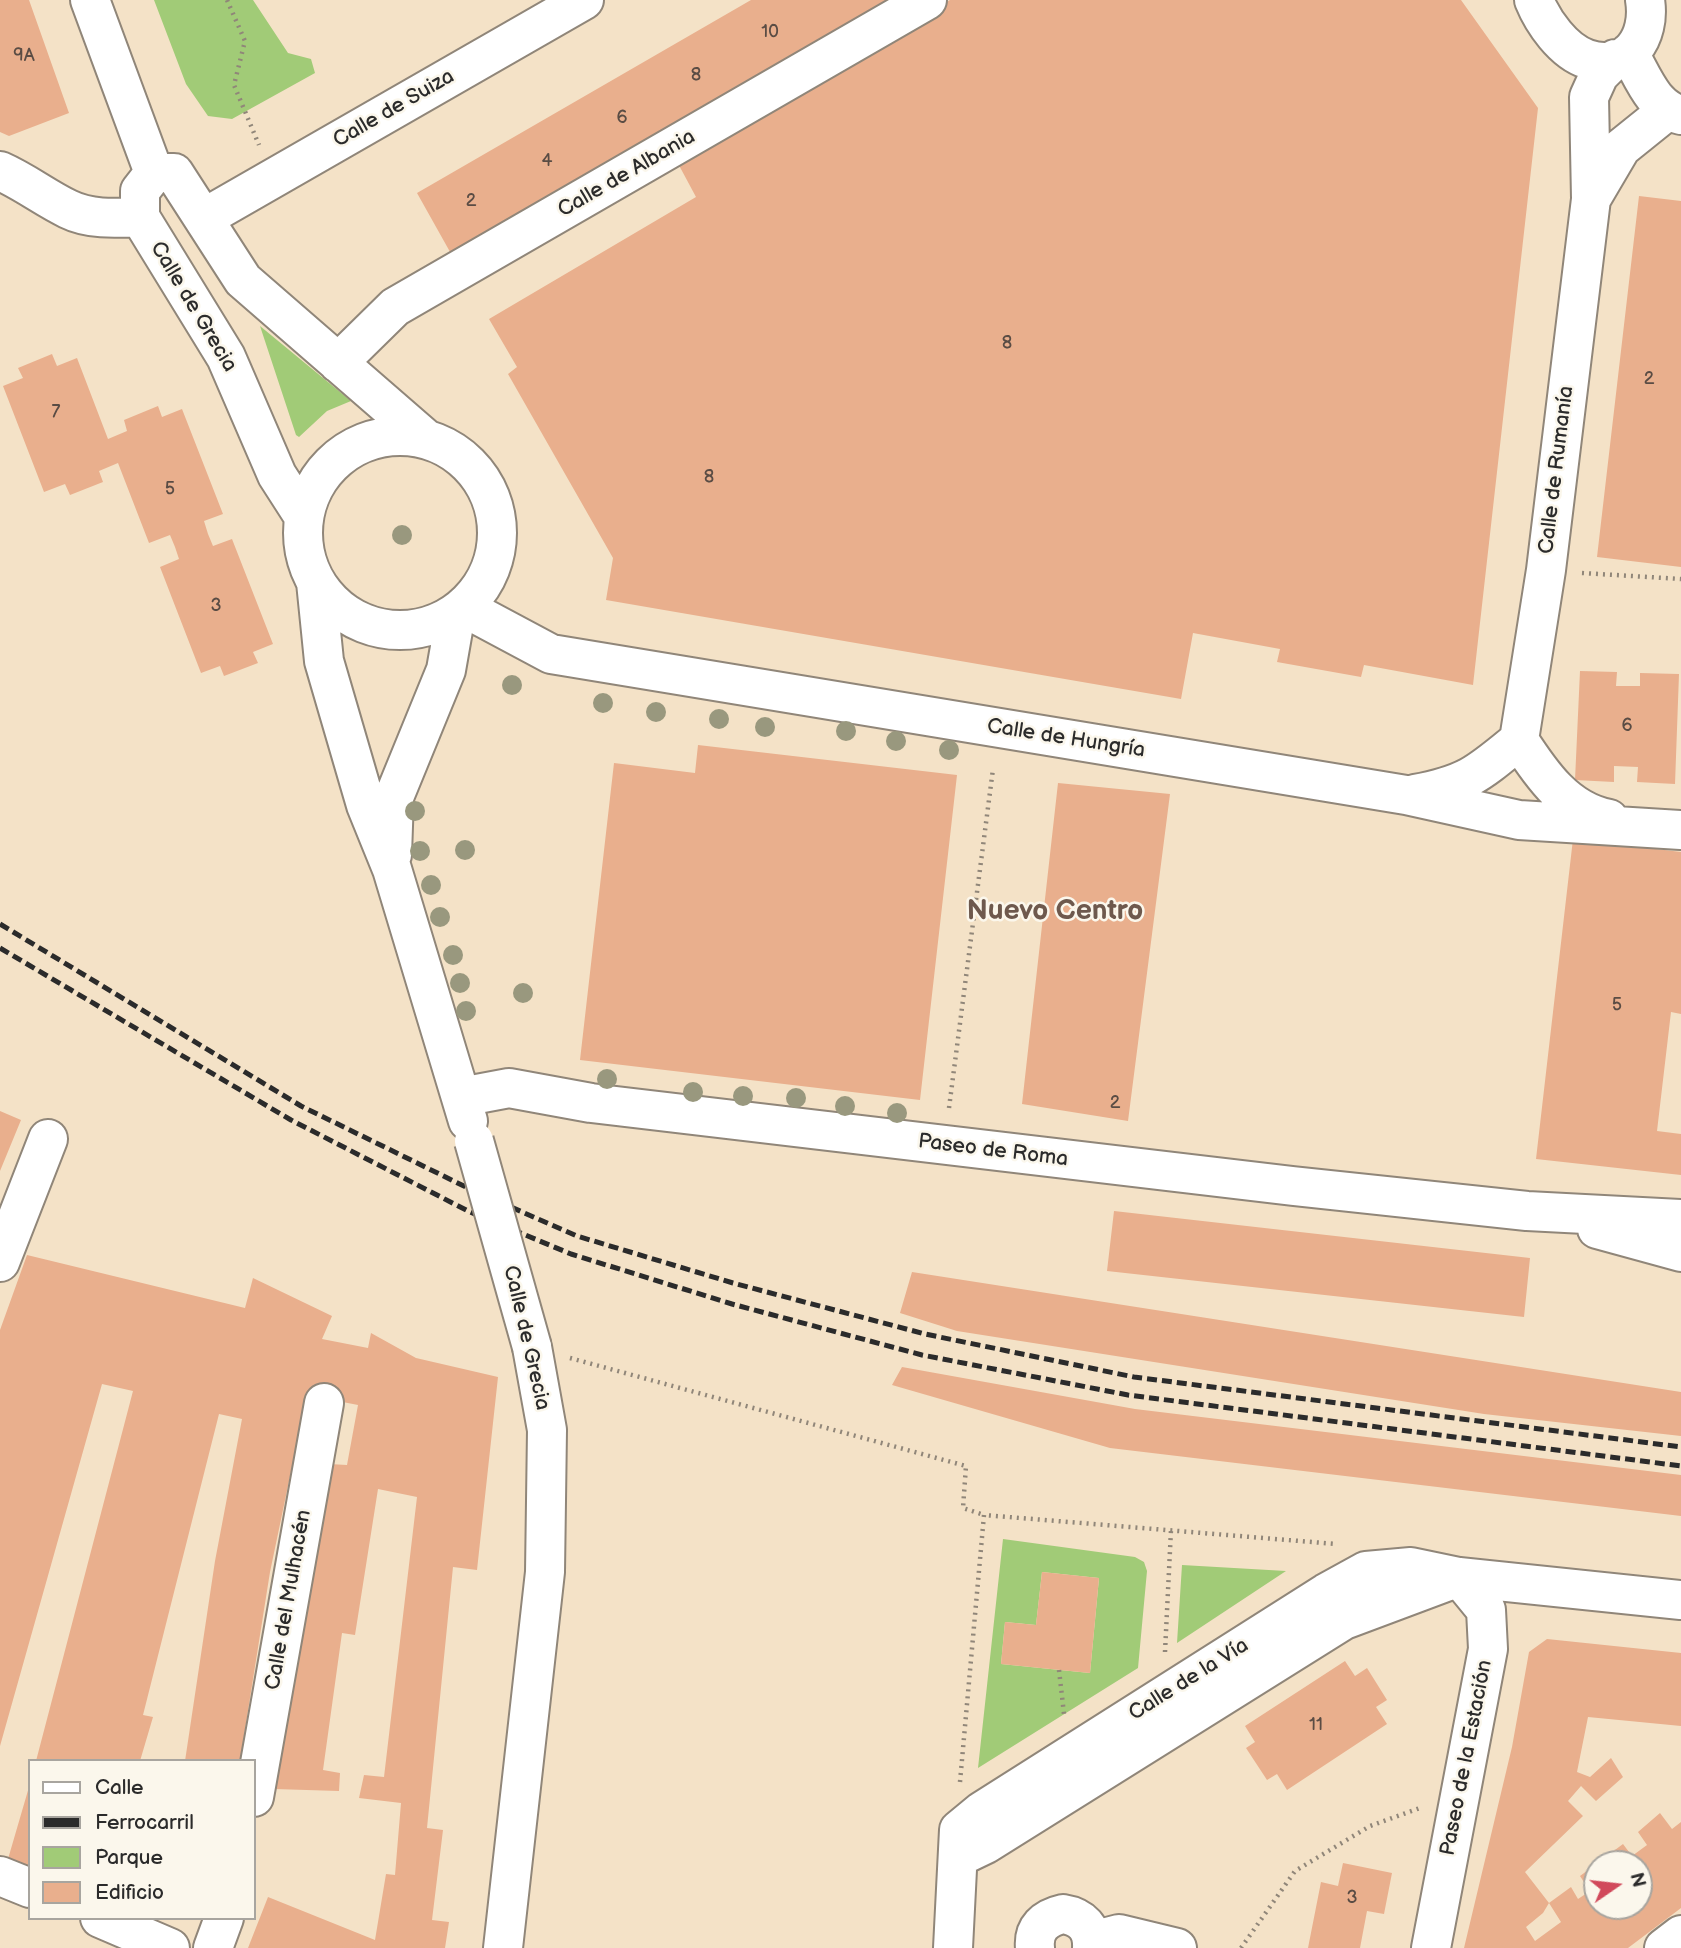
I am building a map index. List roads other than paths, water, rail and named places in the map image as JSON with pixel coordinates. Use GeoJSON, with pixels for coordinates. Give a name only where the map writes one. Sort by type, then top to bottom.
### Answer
{"type":"FeatureCollection","features":[{"type":"Feature","properties":{"kind":"street"},"geometry":{"type":"LineString","coordinates":[[90,0],[154,173],[174,173],[243,280],[426,439],[453,451],[475,471],[491,498],[497,527],[494,557],[482,584],[459,610],[427,626],[396,631],[364,623],[337,607],[316,582],[303,539],[304,517],[314,486],[335,460],[344,454],[362,443],[393,435],[426,439]]}},
{"type":"Feature","properties":{"kind":"street","name":"Calle de Suiza"},"geometry":{"type":"LineString","coordinates":[[204,218],[584,0]]}},
{"type":"Feature","properties":{"kind":"street","name":"Calle de Albania"},"geometry":{"type":"LineString","coordinates":[[338,363],[395,307],[927,0]]}},
{"type":"Feature","properties":{"kind":"street"},"geometry":{"type":"LineString","coordinates":[[1534,0],[1549,27],[1572,51],[1586,59],[1622,56],[1656,99],[1674,113]]}},
{"type":"Feature","properties":{"kind":"street","name":"Calle de Rumanía"},"geometry":{"type":"LineString","coordinates":[[1519,740],[1546,570],[1591,199],[1590,97],[1600,75],[1640,44],[1646,27],[1646,0]]}},
{"type":"Feature","properties":{"kind":"street","name":"Calle de Rumanía"},"geometry":{"type":"LineString","coordinates":[[1591,199],[1621,149],[1674,113]]}},
{"type":"Feature","properties":{"kind":"street"},"geometry":{"type":"LineString","coordinates":[[0,171],[25,182],[70,210],[107,219],[140,217]]}},
{"type":"Feature","properties":{"kind":"street","name":"Calle de Grecia"},"geometry":{"type":"LineString","coordinates":[[154,173],[140,191],[140,217],[226,357],[277,475],[304,517]]}},
{"type":"Feature","properties":{"kind":"street","name":"Calle de Grecia"},"geometry":{"type":"LineString","coordinates":[[316,582],[324,661],[366,805],[392,869],[474,1141],[532,1347],[547,1430],[545,1572],[503,1948]]}},
{"type":"Feature","properties":{"kind":"street","name":"Calle de Grecia"},"geometry":{"type":"LineString","coordinates":[[392,869],[394,797],[446,670],[459,610]]}},
{"type":"Feature","properties":{"kind":"street","name":"Calle de Hungría"},"geometry":{"type":"LineString","coordinates":[[459,610],[551,654],[1406,795],[1519,820],[1681,830]]}},
{"type":"Feature","properties":{"kind":"street"},"geometry":{"type":"LineString","coordinates":[[1406,795],[1444,789],[1474,777],[1519,740],[1547,783],[1577,806],[1603,818],[1642,826]]}},
{"type":"Feature","properties":{"kind":"street","name":"Paseo de Roma"},"geometry":{"type":"LineString","coordinates":[[461,1097],[509,1088],[591,1103],[1293,1186],[1527,1211],[1681,1219]]}},
{"type":"Feature","properties":{"kind":"street"},"geometry":{"type":"LineString","coordinates":[[0,1262],[48,1139]]}},
{"type":"Feature","properties":{"kind":"street","name":"Paseo de Roma"},"geometry":{"type":"LineString","coordinates":[[1527,1211],[1681,1252]]}},
{"type":"Feature","properties":{"kind":"street","name":"Calle del Mulhacén"},"geometry":{"type":"LineString","coordinates":[[256,1786],[324,1403]]}},
{"type":"Feature","properties":{"kind":"street","name":"Calle de la Vía"},"geometry":{"type":"LineString","coordinates":[[953,1948],[959,1830],[982,1811],[1326,1593],[1366,1571],[1411,1567],[1459,1577],[1681,1600]]}},
{"type":"Feature","properties":{"kind":"street","name":"Paseo de la Estación"},"geometry":{"type":"LineString","coordinates":[[1431,1948],[1488,1649],[1486,1610],[1459,1577]]}},
{"type":"Feature","properties":{"kind":"street"},"geometry":{"type":"LineString","coordinates":[[0,1876],[28,1887]]}},
{"type":"Feature","properties":{"kind":"street"},"geometry":{"type":"LineString","coordinates":[[1035,1948],[1036,1931],[1042,1923],[1050,1917],[1063,1914],[1085,1924],[1092,1944],[1119,1934],[1177,1948]]}},
{"type":"Feature","properties":{"kind":"street"},"geometry":{"type":"LineString","coordinates":[[105,1920],[170,1948]]}},
{"type":"Feature","properties":{"kind":"street"},"geometry":{"type":"LineString","coordinates":[[213,1948],[222,1920]]}},
{"type":"Feature","properties":{"kind":"street"},"geometry":{"type":"LineString","coordinates":[[1664,1948],[1681,1935]]}},
{"type":"Feature","properties":{"kind":"railway"},"geometry":{"type":"LineString","coordinates":[[0,924],[301,1106],[472,1190],[577,1236],[733,1283],[925,1334],[1134,1377],[1681,1447]]}},
{"type":"Feature","properties":{"kind":"railway"},"geometry":{"type":"LineString","coordinates":[[0,948],[291,1120],[470,1212],[571,1254],[732,1304],[922,1355],[1128,1395],[1681,1466]]}},
{"type":"Feature","properties":{"kind":"district","name":"Nuevo Centro"},"geometry":{"type":"Point","coordinates":[1055,912]}}]}
